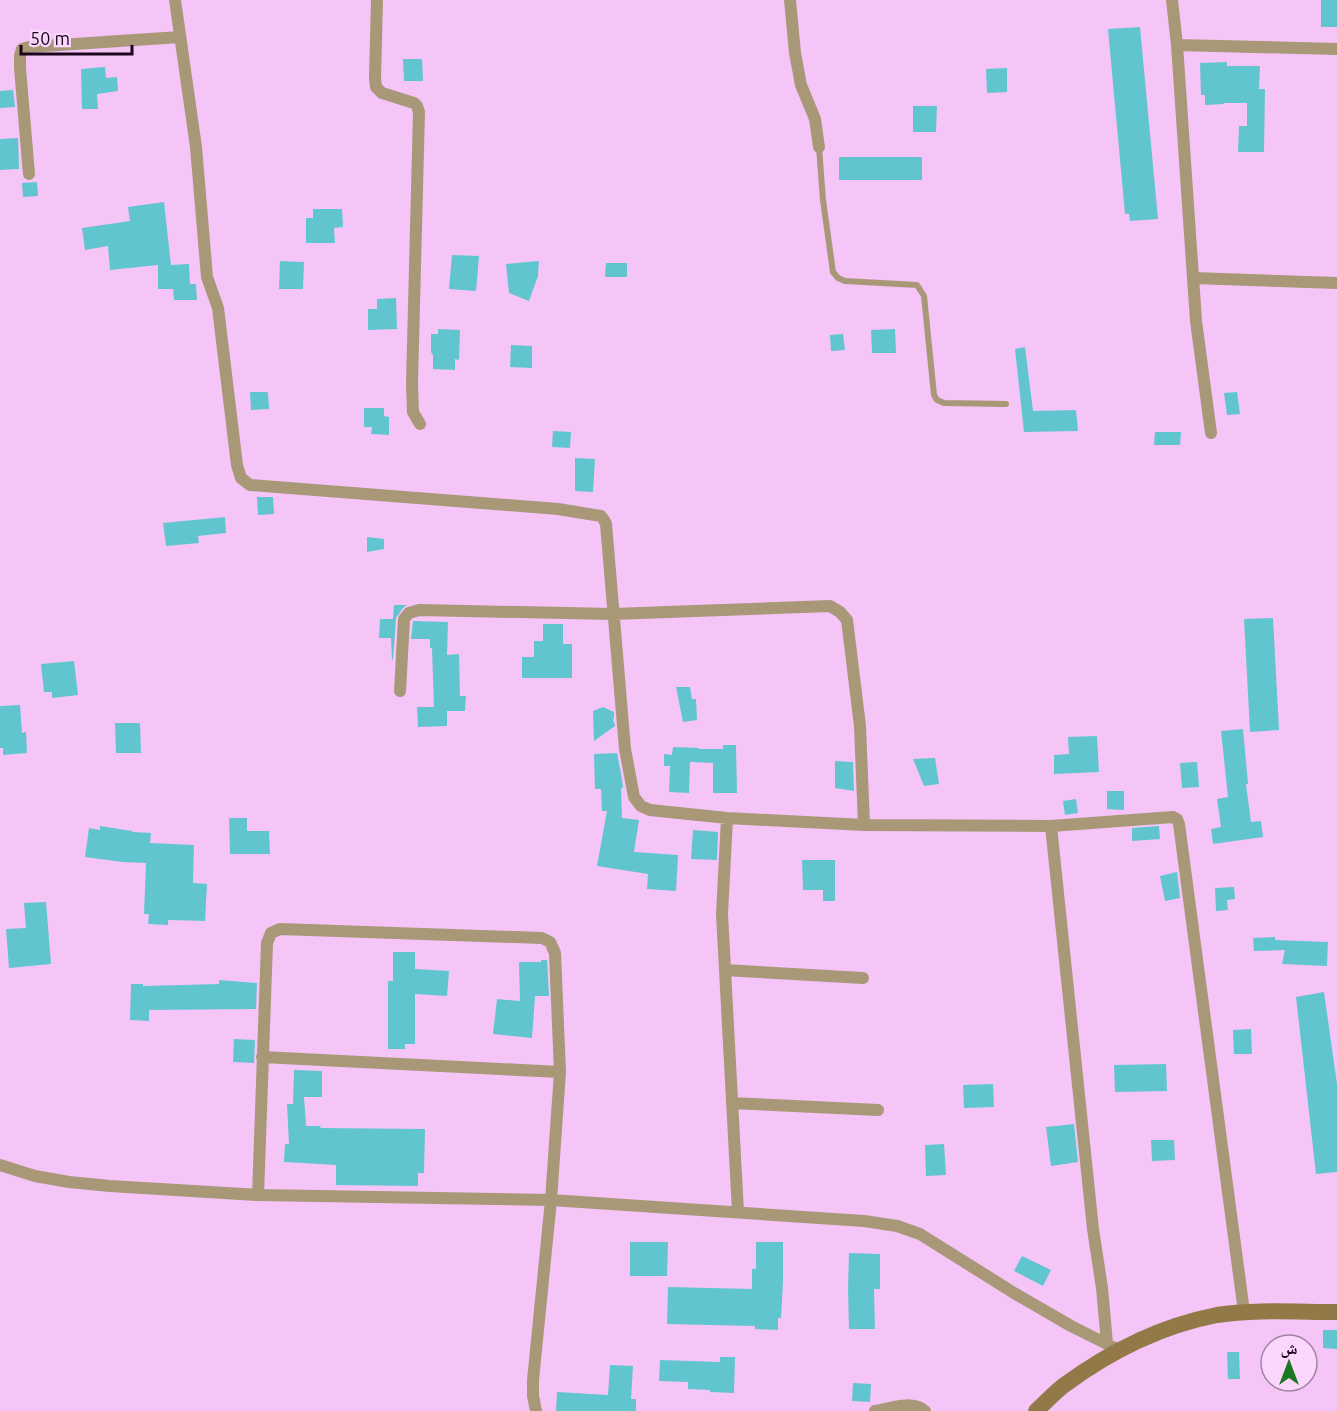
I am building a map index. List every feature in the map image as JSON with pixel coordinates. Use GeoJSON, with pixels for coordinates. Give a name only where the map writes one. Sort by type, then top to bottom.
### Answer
{"type":"FeatureCollection","features":[{"type":"Feature","properties":{"kind":"street"},"geometry":{"type":"LineString","coordinates":[[175,0],[196,147],[207,276],[218,308],[237,465],[241,478],[250,485],[558,509],[601,516],[606,524],[625,749],[634,797],[641,806],[650,810],[727,818],[864,825],[1051,826],[1173,817],[1177,819],[1244,1312]]}},
{"type":"Feature","properties":{"kind":"street"},"geometry":{"type":"LineString","coordinates":[[377,0],[376,87],[382,93],[414,103],[419,112],[412,383],[413,412],[420,424]]}},
{"type":"Feature","properties":{"kind":"street"},"geometry":{"type":"LineString","coordinates":[[790,0],[795,53],[801,85],[815,119],[819,147]]}},
{"type":"Feature","properties":{"kind":"street"},"geometry":{"type":"LineString","coordinates":[[1172,0],[1196,321],[1211,433]]}},
{"type":"Feature","properties":{"kind":"street"},"geometry":{"type":"LineString","coordinates":[[29,174],[20,68],[22,49],[29,46],[180,37]]}},
{"type":"Feature","properties":{"kind":"street"},"geometry":{"type":"LineString","coordinates":[[1177,45],[1337,49]]}},
{"type":"Feature","properties":{"kind":"street"},"geometry":{"type":"LineString","coordinates":[[1193,278],[1337,283]]}},
{"type":"Feature","properties":{"kind":"street"},"geometry":{"type":"LineString","coordinates":[[400,691],[404,620],[408,613],[419,610],[613,614],[830,606],[847,620],[860,726],[864,825]]}},
{"type":"Feature","properties":{"kind":"street"},"geometry":{"type":"LineString","coordinates":[[727,818],[722,914],[738,1212]]}},
{"type":"Feature","properties":{"kind":"street"},"geometry":{"type":"LineString","coordinates":[[1051,826],[1093,1230],[1113,1346]]}},
{"type":"Feature","properties":{"kind":"street"},"geometry":{"type":"LineString","coordinates":[[258,1195],[267,943],[271,933],[280,929],[542,938],[549,942],[555,953],[560,1072],[551,1200],[533,1380],[536,1411]]}},
{"type":"Feature","properties":{"kind":"street"},"geometry":{"type":"LineString","coordinates":[[724,970],[863,978]]}},
{"type":"Feature","properties":{"kind":"street"},"geometry":{"type":"LineString","coordinates":[[262,1057],[560,1072]]}},
{"type":"Feature","properties":{"kind":"street"},"geometry":{"type":"LineString","coordinates":[[732,1103],[878,1110]]}},
{"type":"Feature","properties":{"kind":"street"},"geometry":{"type":"LineString","coordinates":[[0,1165],[35,1176],[110,1186],[258,1195],[551,1200],[864,1221],[897,1226],[920,1234],[1014,1293],[1071,1326],[1113,1346]]}},
{"type":"Feature","properties":{"kind":"street"},"geometry":{"type":"LineString","coordinates":[[1036,1411],[1113,1346],[1217,1315],[1244,1312],[1337,1312]]}},
{"type":"Feature","properties":{"kind":"street"},"geometry":{"type":"LineString","coordinates":[[875,1411],[907,1405],[923,1408],[926,1411]]}},
{"type":"Feature","properties":{"kind":"lane"},"geometry":{"type":"LineString","coordinates":[[819,147],[833,272],[845,281],[917,285],[924,296],[934,395],[937,400],[944,403],[1006,404]]}},
{"type":"Feature","properties":{"kind":"building"},"geometry":{"type":"Polygon","coordinates":[[[1321,0],[1337,0],[1337,27],[1321,27],[1321,0]]]}},
{"type":"Feature","properties":{"kind":"building"},"geometry":{"type":"Polygon","coordinates":[[[1140,27],[1158,219],[1130,221],[1129,214],[1125,214],[1108,29],[1140,27]]]}},
{"type":"Feature","properties":{"kind":"building"},"geometry":{"type":"Polygon","coordinates":[[[403,59],[422,59],[423,81],[404,81],[403,59]]]}},
{"type":"Feature","properties":{"kind":"building"},"geometry":{"type":"Polygon","coordinates":[[[1227,62],[1227,66],[1260,66],[1259,89],[1265,89],[1264,152],[1238,152],[1239,126],[1247,126],[1247,103],[1205,105],[1205,95],[1201,95],[1200,63],[1227,62]]]}},
{"type":"Feature","properties":{"kind":"building"},"geometry":{"type":"Polygon","coordinates":[[[105,67],[106,78],[117,77],[118,91],[97,94],[98,109],[82,109],[81,69],[105,67]]]}},
{"type":"Feature","properties":{"kind":"building"},"geometry":{"type":"Polygon","coordinates":[[[1007,68],[1007,92],[987,93],[986,69],[1007,68]]]}},
{"type":"Feature","properties":{"kind":"building"},"geometry":{"type":"Polygon","coordinates":[[[13,90],[15,107],[0,108],[0,91],[13,90]]]}},
{"type":"Feature","properties":{"kind":"building"},"geometry":{"type":"Polygon","coordinates":[[[913,106],[937,106],[936,132],[913,132],[913,106]]]}},
{"type":"Feature","properties":{"kind":"building"},"geometry":{"type":"Polygon","coordinates":[[[18,138],[19,169],[0,170],[0,139],[18,138]]]}},
{"type":"Feature","properties":{"kind":"building"},"geometry":{"type":"Polygon","coordinates":[[[839,157],[922,157],[922,180],[839,180],[839,157]]]}},
{"type":"Feature","properties":{"kind":"building"},"geometry":{"type":"Polygon","coordinates":[[[37,182],[38,196],[23,197],[22,183],[37,182]]]}},
{"type":"Feature","properties":{"kind":"building"},"geometry":{"type":"Polygon","coordinates":[[[164,202],[171,265],[189,264],[190,284],[196,284],[197,300],[174,300],[173,289],[158,289],[158,265],[110,270],[108,246],[85,250],[82,228],[130,221],[128,207],[164,202]]]}},
{"type":"Feature","properties":{"kind":"building"},"geometry":{"type":"Polygon","coordinates":[[[313,209],[342,209],[343,227],[334,228],[335,243],[306,243],[306,218],[313,218],[313,209]]]}},
{"type":"Feature","properties":{"kind":"building"},"geometry":{"type":"Polygon","coordinates":[[[452,255],[479,256],[476,291],[449,289],[452,255]]]}},
{"type":"Feature","properties":{"kind":"building"},"geometry":{"type":"Polygon","coordinates":[[[280,261],[304,262],[303,289],[279,289],[280,261]]]}},
{"type":"Feature","properties":{"kind":"building"},"geometry":{"type":"Polygon","coordinates":[[[539,261],[538,276],[529,301],[509,293],[506,264],[539,261]]]}},
{"type":"Feature","properties":{"kind":"building"},"geometry":{"type":"Polygon","coordinates":[[[606,263],[627,263],[627,277],[605,277],[606,263]]]}},
{"type":"Feature","properties":{"kind":"building"},"geometry":{"type":"Polygon","coordinates":[[[396,298],[397,329],[368,330],[368,309],[377,309],[377,299],[396,298]]]}},
{"type":"Feature","properties":{"kind":"building"},"geometry":{"type":"Polygon","coordinates":[[[438,329],[460,330],[459,360],[455,359],[455,370],[433,369],[431,334],[438,334],[438,329]]]}},
{"type":"Feature","properties":{"kind":"building"},"geometry":{"type":"Polygon","coordinates":[[[895,329],[896,353],[872,353],[871,330],[895,329]]]}},
{"type":"Feature","properties":{"kind":"building"},"geometry":{"type":"Polygon","coordinates":[[[843,334],[845,350],[831,351],[830,335],[843,334]]]}},
{"type":"Feature","properties":{"kind":"building"},"geometry":{"type":"Polygon","coordinates":[[[511,345],[532,346],[532,368],[510,367],[511,345]]]}},
{"type":"Feature","properties":{"kind":"building"},"geometry":{"type":"Polygon","coordinates":[[[1025,347],[1033,411],[1076,410],[1078,431],[1024,432],[1015,349],[1025,347]]]}},
{"type":"Feature","properties":{"kind":"building"},"geometry":{"type":"Polygon","coordinates":[[[250,392],[268,392],[269,409],[251,410],[250,392]]]}},
{"type":"Feature","properties":{"kind":"building"},"geometry":{"type":"Polygon","coordinates":[[[1237,392],[1240,414],[1227,415],[1224,393],[1237,392]]]}},
{"type":"Feature","properties":{"kind":"building"},"geometry":{"type":"Polygon","coordinates":[[[364,408],[384,408],[384,416],[389,417],[389,435],[371,434],[372,427],[364,427],[364,408]]]}},
{"type":"Feature","properties":{"kind":"building"},"geometry":{"type":"Polygon","coordinates":[[[553,431],[571,432],[570,448],[552,447],[553,431]]]}},
{"type":"Feature","properties":{"kind":"building"},"geometry":{"type":"Polygon","coordinates":[[[1155,432],[1181,432],[1180,445],[1154,445],[1155,432]]]}},
{"type":"Feature","properties":{"kind":"building"},"geometry":{"type":"Polygon","coordinates":[[[575,458],[595,459],[593,492],[575,491],[575,458]]]}},
{"type":"Feature","properties":{"kind":"building"},"geometry":{"type":"Polygon","coordinates":[[[257,497],[273,497],[274,514],[258,515],[257,497]]]}},
{"type":"Feature","properties":{"kind":"building"},"geometry":{"type":"Polygon","coordinates":[[[225,517],[226,533],[198,536],[199,543],[166,546],[163,523],[225,517]]]}},
{"type":"Feature","properties":{"kind":"building"},"geometry":{"type":"Polygon","coordinates":[[[367,537],[384,539],[384,549],[367,552],[367,537]]]}},
{"type":"Feature","properties":{"kind":"building"},"geometry":{"type":"Polygon","coordinates":[[[394,605],[407,605],[396,618],[392,660],[391,638],[379,638],[380,619],[393,619],[394,605]]]}},
{"type":"Feature","properties":{"kind":"building"},"geometry":{"type":"Polygon","coordinates":[[[1273,618],[1279,730],[1250,732],[1244,619],[1273,618]]]}},
{"type":"Feature","properties":{"kind":"building"},"geometry":{"type":"Polygon","coordinates":[[[413,621],[448,622],[447,655],[459,654],[460,696],[466,696],[465,711],[447,711],[447,726],[418,727],[417,707],[434,707],[432,648],[430,648],[430,639],[411,639],[413,621]]]}},
{"type":"Feature","properties":{"kind":"building"},"geometry":{"type":"Polygon","coordinates":[[[543,624],[563,624],[563,644],[572,644],[572,678],[522,678],[522,657],[534,657],[534,641],[543,641],[543,624]]]}},
{"type":"Feature","properties":{"kind":"building"},"geometry":{"type":"Polygon","coordinates":[[[74,661],[78,695],[52,698],[52,692],[44,692],[41,664],[74,661]]]}},
{"type":"Feature","properties":{"kind":"building"},"geometry":{"type":"Polygon","coordinates":[[[676,687],[690,687],[692,699],[696,699],[697,720],[683,722],[676,687]]]}},
{"type":"Feature","properties":{"kind":"building"},"geometry":{"type":"Polygon","coordinates":[[[20,705],[22,733],[26,732],[27,753],[3,755],[3,748],[0,748],[0,706],[20,705]]]}},
{"type":"Feature","properties":{"kind":"building"},"geometry":{"type":"Polygon","coordinates":[[[603,707],[614,712],[615,726],[594,741],[593,711],[603,707]]]}},
{"type":"Feature","properties":{"kind":"building"},"geometry":{"type":"Polygon","coordinates":[[[115,723],[140,723],[141,753],[116,753],[115,723]]]}},
{"type":"Feature","properties":{"kind":"building"},"geometry":{"type":"Polygon","coordinates":[[[1243,729],[1251,822],[1261,821],[1263,837],[1213,844],[1211,829],[1221,827],[1217,799],[1228,797],[1221,731],[1243,729]]]}},
{"type":"Feature","properties":{"kind":"building"},"geometry":{"type":"Polygon","coordinates":[[[1097,736],[1099,772],[1054,774],[1054,755],[1069,754],[1068,737],[1097,736]]]}},
{"type":"Feature","properties":{"kind":"building"},"geometry":{"type":"Polygon","coordinates":[[[723,745],[736,745],[737,793],[713,793],[713,763],[690,762],[689,793],[669,792],[670,766],[664,766],[664,754],[672,755],[673,747],[723,749],[723,745]]]}},
{"type":"Feature","properties":{"kind":"building"},"geometry":{"type":"Polygon","coordinates":[[[617,753],[623,788],[621,788],[622,818],[639,820],[634,852],[678,855],[676,891],[647,889],[648,874],[597,866],[607,811],[602,811],[601,789],[595,789],[594,754],[617,753]]]}},
{"type":"Feature","properties":{"kind":"building"},"geometry":{"type":"Polygon","coordinates":[[[935,758],[939,784],[924,786],[913,759],[935,758]]]}},
{"type":"Feature","properties":{"kind":"building"},"geometry":{"type":"Polygon","coordinates":[[[835,761],[853,762],[854,791],[835,788],[835,761]]]}},
{"type":"Feature","properties":{"kind":"building"},"geometry":{"type":"Polygon","coordinates":[[[1197,762],[1199,787],[1182,788],[1180,763],[1197,762]]]}},
{"type":"Feature","properties":{"kind":"building"},"geometry":{"type":"Polygon","coordinates":[[[1107,791],[1124,791],[1124,810],[1107,809],[1107,791]]]}},
{"type":"Feature","properties":{"kind":"building"},"geometry":{"type":"Polygon","coordinates":[[[1076,799],[1078,813],[1065,815],[1063,801],[1076,799]]]}},
{"type":"Feature","properties":{"kind":"building"},"geometry":{"type":"Polygon","coordinates":[[[229,818],[247,818],[247,831],[269,831],[270,854],[230,854],[229,818]]]}},
{"type":"Feature","properties":{"kind":"building"},"geometry":{"type":"Polygon","coordinates":[[[100,826],[151,833],[150,843],[194,845],[193,883],[207,884],[205,921],[168,920],[168,925],[148,924],[149,914],[144,914],[146,863],[85,857],[89,828],[100,830],[100,826]]]}},
{"type":"Feature","properties":{"kind":"building"},"geometry":{"type":"Polygon","coordinates":[[[1159,826],[1160,839],[1132,841],[1132,828],[1159,826]]]}},
{"type":"Feature","properties":{"kind":"building"},"geometry":{"type":"Polygon","coordinates":[[[693,830],[718,832],[717,860],[691,859],[693,830]]]}},
{"type":"Feature","properties":{"kind":"building"},"geometry":{"type":"Polygon","coordinates":[[[802,860],[835,860],[835,901],[823,901],[823,890],[803,890],[802,860]]]}},
{"type":"Feature","properties":{"kind":"building"},"geometry":{"type":"Polygon","coordinates":[[[1177,872],[1180,898],[1165,901],[1160,876],[1177,872]]]}},
{"type":"Feature","properties":{"kind":"building"},"geometry":{"type":"Polygon","coordinates":[[[1234,887],[1235,899],[1227,900],[1228,910],[1216,911],[1215,888],[1234,887]]]}},
{"type":"Feature","properties":{"kind":"building"},"geometry":{"type":"Polygon","coordinates":[[[46,902],[51,964],[9,968],[6,929],[26,928],[24,903],[46,902]]]}},
{"type":"Feature","properties":{"kind":"building"},"geometry":{"type":"Polygon","coordinates":[[[1275,937],[1275,940],[1328,942],[1327,966],[1282,964],[1285,950],[1254,951],[1253,938],[1275,937]]]}},
{"type":"Feature","properties":{"kind":"building"},"geometry":{"type":"Polygon","coordinates":[[[393,952],[415,952],[415,969],[449,971],[447,996],[415,994],[415,1044],[405,1044],[405,1049],[388,1049],[388,981],[393,981],[393,952]]]}},
{"type":"Feature","properties":{"kind":"building"},"geometry":{"type":"Polygon","coordinates":[[[541,960],[547,960],[549,996],[535,996],[532,1038],[493,1034],[497,999],[520,1001],[519,962],[541,962],[541,960]]]}},
{"type":"Feature","properties":{"kind":"building"},"geometry":{"type":"Polygon","coordinates":[[[219,980],[257,983],[256,1009],[149,1010],[149,1021],[130,1020],[131,984],[143,984],[143,986],[219,984],[219,980]]]}},
{"type":"Feature","properties":{"kind":"building"},"geometry":{"type":"Polygon","coordinates":[[[1324,992],[1337,1084],[1337,1172],[1316,1174],[1296,997],[1324,992]]]}},
{"type":"Feature","properties":{"kind":"building"},"geometry":{"type":"Polygon","coordinates":[[[1251,1029],[1252,1054],[1234,1054],[1233,1030],[1251,1029]]]}},
{"type":"Feature","properties":{"kind":"building"},"geometry":{"type":"Polygon","coordinates":[[[234,1039],[255,1040],[254,1063],[233,1062],[234,1039]]]}},
{"type":"Feature","properties":{"kind":"building"},"geometry":{"type":"Polygon","coordinates":[[[1166,1064],[1167,1091],[1115,1092],[1114,1065],[1166,1064]]]}},
{"type":"Feature","properties":{"kind":"building"},"geometry":{"type":"Polygon","coordinates":[[[294,1070],[322,1071],[322,1097],[304,1097],[306,1126],[425,1129],[424,1173],[418,1173],[418,1186],[336,1185],[336,1165],[284,1162],[285,1144],[289,1144],[287,1104],[293,1104],[294,1070]]]}},
{"type":"Feature","properties":{"kind":"building"},"geometry":{"type":"Polygon","coordinates":[[[993,1084],[994,1107],[964,1108],[963,1085],[993,1084]]]}},
{"type":"Feature","properties":{"kind":"building"},"geometry":{"type":"Polygon","coordinates":[[[1074,1124],[1078,1162],[1051,1166],[1046,1127],[1074,1124]]]}},
{"type":"Feature","properties":{"kind":"building"},"geometry":{"type":"Polygon","coordinates":[[[1151,1140],[1174,1140],[1175,1160],[1152,1161],[1151,1140]]]}},
{"type":"Feature","properties":{"kind":"building"},"geometry":{"type":"Polygon","coordinates":[[[944,1144],[946,1175],[926,1176],[925,1145],[944,1144]]]}},
{"type":"Feature","properties":{"kind":"building"},"geometry":{"type":"Polygon","coordinates":[[[630,1242],[668,1242],[667,1276],[630,1276],[630,1242]]]}},
{"type":"Feature","properties":{"kind":"building"},"geometry":{"type":"Polygon","coordinates":[[[756,1242],[783,1242],[781,1318],[778,1318],[778,1330],[755,1329],[755,1326],[667,1324],[668,1287],[752,1289],[752,1269],[756,1269],[756,1242]]]}},
{"type":"Feature","properties":{"kind":"building"},"geometry":{"type":"Polygon","coordinates":[[[849,1253],[880,1254],[880,1289],[874,1289],[875,1329],[849,1329],[849,1253]]]}},
{"type":"Feature","properties":{"kind":"building"},"geometry":{"type":"Polygon","coordinates":[[[1022,1256],[1051,1270],[1043,1286],[1014,1271],[1022,1256]]]}},
{"type":"Feature","properties":{"kind":"building"},"geometry":{"type":"Polygon","coordinates":[[[1323,1330],[1337,1330],[1337,1349],[1323,1348],[1323,1330]]]}},
{"type":"Feature","properties":{"kind":"building"},"geometry":{"type":"Polygon","coordinates":[[[1227,1352],[1239,1352],[1240,1379],[1228,1379],[1227,1352]]]}},
{"type":"Feature","properties":{"kind":"building"},"geometry":{"type":"Polygon","coordinates":[[[720,1357],[735,1357],[734,1393],[688,1389],[688,1382],[659,1381],[660,1360],[720,1362],[720,1357]]]}},
{"type":"Feature","properties":{"kind":"building"},"geometry":{"type":"Polygon","coordinates":[[[610,1365],[633,1366],[631,1399],[636,1399],[636,1411],[556,1411],[557,1392],[608,1395],[610,1365]]]}},
{"type":"Feature","properties":{"kind":"building"},"geometry":{"type":"Polygon","coordinates":[[[853,1383],[871,1384],[870,1402],[852,1401],[853,1383]]]}}]}
